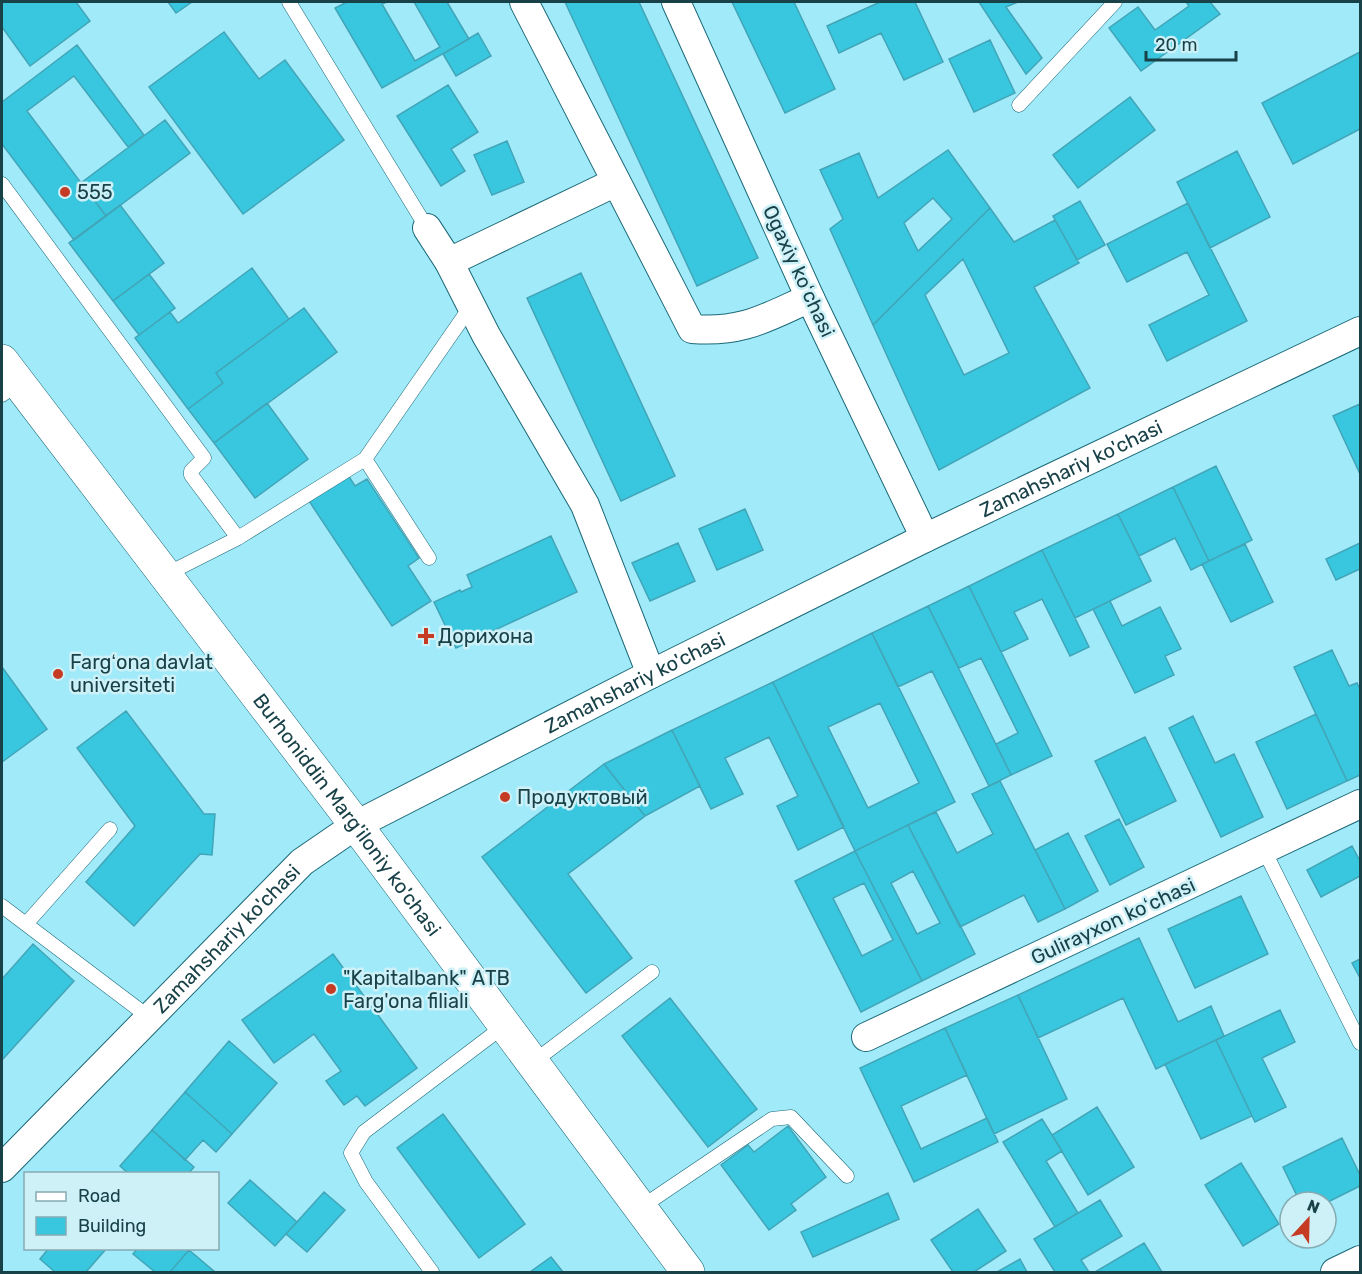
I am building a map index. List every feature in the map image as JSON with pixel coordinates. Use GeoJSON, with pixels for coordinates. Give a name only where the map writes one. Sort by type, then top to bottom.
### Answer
{"type":"FeatureCollection","features":[{"type":"Feature","properties":{"kind":"street"},"geometry":{"type":"LineString","coordinates":[[524,2],[692,329],[713,331],[745,327],[810,298]]}},
{"type":"Feature","properties":{"kind":"street","name":"Ogaxiy koʻchasi"},"geometry":{"type":"LineString","coordinates":[[676,2],[810,298],[925,538]]}},
{"type":"Feature","properties":{"kind":"street"},"geometry":{"type":"LineString","coordinates":[[449,262],[616,182]]}},
{"type":"Feature","properties":{"kind":"street"},"geometry":{"type":"LineString","coordinates":[[427,228],[449,262],[471,306],[585,505],[651,674]]}},
{"type":"Feature","properties":{"kind":"street","name":"Zamahshariy ko'chasi"},"geometry":{"type":"LineString","coordinates":[[2,1168],[302,862],[356,825],[651,674],[925,538],[1360,331]]}},
{"type":"Feature","properties":{"kind":"street","name":"Burhoniddin Marg'iloniy ko'chasi"},"geometry":{"type":"LineString","coordinates":[[7,380],[165,574],[356,825],[688,1272]]}},
{"type":"Feature","properties":{"kind":"street","name":"Gulirayxon koʻchasi"},"geometry":{"type":"LineString","coordinates":[[866,1037],[1360,804]]}},
{"type":"Feature","properties":{"kind":"street"},"geometry":{"type":"LineString","coordinates":[[1335,1272],[1360,1260]]}},
{"type":"Feature","properties":{"kind":"lane"},"geometry":{"type":"LineString","coordinates":[[289,2],[427,228]]}},
{"type":"Feature","properties":{"kind":"lane"},"geometry":{"type":"LineString","coordinates":[[1019,105],[1115,2]]}},
{"type":"Feature","properties":{"kind":"lane"},"geometry":{"type":"LineString","coordinates":[[2,184],[204,458],[190,471],[191,475],[238,538]]}},
{"type":"Feature","properties":{"kind":"lane"},"geometry":{"type":"LineString","coordinates":[[165,574],[238,538],[365,459],[471,306]]}},
{"type":"Feature","properties":{"kind":"lane"},"geometry":{"type":"LineString","coordinates":[[365,459],[429,558]]}},
{"type":"Feature","properties":{"kind":"lane"},"geometry":{"type":"LineString","coordinates":[[26,924],[110,829]]}},
{"type":"Feature","properties":{"kind":"lane"},"geometry":{"type":"LineString","coordinates":[[1264,850],[1360,1043]]}},
{"type":"Feature","properties":{"kind":"lane"},"geometry":{"type":"LineString","coordinates":[[4,914],[26,924],[150,1018]]}},
{"type":"Feature","properties":{"kind":"lane"},"geometry":{"type":"LineString","coordinates":[[532,1063],[652,972]]}},
{"type":"Feature","properties":{"kind":"lane"},"geometry":{"type":"LineString","coordinates":[[432,1272],[366,1182],[351,1153],[364,1132],[504,1026]]}},
{"type":"Feature","properties":{"kind":"lane"},"geometry":{"type":"LineString","coordinates":[[640,1208],[772,1119],[791,1117],[846,1176]]}},
{"type":"Feature","properties":{"kind":"building"},"geometry":{"type":"Polygon","coordinates":[[[2,2],[76,2],[90,21],[30,66],[2,27],[2,2]]]}},
{"type":"Feature","properties":{"kind":"building"},"geometry":{"type":"Polygon","coordinates":[[[168,2],[192,2],[176,13],[168,2]]]}},
{"type":"Feature","properties":{"kind":"building"},"geometry":{"type":"Polygon","coordinates":[[[347,2],[387,2],[382,4],[415,61],[440,47],[414,2],[447,2],[469,39],[382,88],[335,8],[347,2]]]}},
{"type":"Feature","properties":{"kind":"building"},"geometry":{"type":"Polygon","coordinates":[[[565,2],[639,2],[758,258],[697,286],[565,2]]]}},
{"type":"Feature","properties":{"kind":"building"},"geometry":{"type":"Polygon","coordinates":[[[732,2],[794,2],[835,89],[785,113],[732,2]]]}},
{"type":"Feature","properties":{"kind":"building"},"geometry":{"type":"Polygon","coordinates":[[[880,2],[915,2],[943,62],[904,80],[881,33],[839,53],[827,26],[880,2]]]}},
{"type":"Feature","properties":{"kind":"building"},"geometry":{"type":"Polygon","coordinates":[[[979,2],[1018,2],[1006,7],[1042,58],[1026,74],[979,2]]]}},
{"type":"Feature","properties":{"kind":"building"},"geometry":{"type":"Polygon","coordinates":[[[1186,2],[1210,2],[1220,14],[1141,71],[1109,28],[1138,7],[1155,30],[1189,6],[1186,2]]]}},
{"type":"Feature","properties":{"kind":"building"},"geometry":{"type":"Polygon","coordinates":[[[224,32],[259,79],[285,60],[344,140],[243,214],[149,87],[224,32]]]}},
{"type":"Feature","properties":{"kind":"building"},"geometry":{"type":"Polygon","coordinates":[[[478,33],[491,56],[456,76],[443,54],[478,33]]]}},
{"type":"Feature","properties":{"kind":"building"},"geometry":{"type":"Polygon","coordinates":[[[990,40],[1015,93],[974,112],[949,59],[990,40]]]}},
{"type":"Feature","properties":{"kind":"building"},"geometry":{"type":"Polygon","coordinates":[[[77,45],[144,135],[128,147],[74,76],[27,111],[106,216],[74,240],[2,144],[2,102],[77,45]]]}},
{"type":"Feature","properties":{"kind":"building"},"geometry":{"type":"Polygon","coordinates":[[[1360,52],[1360,129],[1293,164],[1262,103],[1360,52]]]}},
{"type":"Feature","properties":{"kind":"building"},"geometry":{"type":"Polygon","coordinates":[[[448,85],[478,132],[451,149],[465,171],[441,186],[397,116],[448,85]]]}},
{"type":"Feature","properties":{"kind":"building"},"geometry":{"type":"Polygon","coordinates":[[[1130,97],[1155,130],[1078,188],[1053,155],[1130,97]]]}},
{"type":"Feature","properties":{"kind":"building"},"geometry":{"type":"Polygon","coordinates":[[[165,120],[190,153],[106,216],[81,183],[165,120]]]}},
{"type":"Feature","properties":{"kind":"building"},"geometry":{"type":"Polygon","coordinates":[[[507,141],[524,182],[492,195],[474,155],[507,141]]]}},
{"type":"Feature","properties":{"kind":"building"},"geometry":{"type":"Polygon","coordinates":[[[948,150],[990,208],[873,325],[830,229],[843,219],[820,170],[859,153],[878,198],[948,150]],[[933,198],[904,223],[918,251],[952,219],[933,198]]]}},
{"type":"Feature","properties":{"kind":"building"},"geometry":{"type":"Polygon","coordinates":[[[1237,151],[1270,217],[1210,248],[1177,182],[1237,151]]]}},
{"type":"Feature","properties":{"kind":"building"},"geometry":{"type":"Polygon","coordinates":[[[1080,201],[1105,245],[1077,260],[1053,216],[1080,201]]]}},
{"type":"Feature","properties":{"kind":"building"},"geometry":{"type":"Polygon","coordinates":[[[1188,203],[1247,321],[1167,361],[1149,325],[1209,295],[1187,252],[1127,282],[1107,244],[1188,203]]]}},
{"type":"Feature","properties":{"kind":"building"},"geometry":{"type":"Polygon","coordinates":[[[120,205],[164,263],[113,301],[69,243],[120,205]]]}},
{"type":"Feature","properties":{"kind":"building"},"geometry":{"type":"Polygon","coordinates":[[[990,208],[1014,242],[1055,220],[1079,263],[1034,287],[1090,388],[939,470],[873,325],[990,208]],[[963,259],[925,295],[964,375],[1009,353],[963,259]]]}},
{"type":"Feature","properties":{"kind":"building"},"geometry":{"type":"Polygon","coordinates":[[[252,268],[289,319],[216,373],[223,383],[188,409],[135,338],[170,312],[178,323],[252,268]]]}},
{"type":"Feature","properties":{"kind":"building"},"geometry":{"type":"Polygon","coordinates":[[[581,273],[675,476],[621,501],[527,298],[581,273]]]}},
{"type":"Feature","properties":{"kind":"building"},"geometry":{"type":"Polygon","coordinates":[[[149,274],[175,308],[139,335],[113,301],[149,274]]]}},
{"type":"Feature","properties":{"kind":"building"},"geometry":{"type":"Polygon","coordinates":[[[304,308],[337,352],[214,443],[188,409],[223,383],[216,373],[304,308]]]}},
{"type":"Feature","properties":{"kind":"building"},"geometry":{"type":"Polygon","coordinates":[[[267,403],[308,459],[255,498],[214,443],[267,403]]]}},
{"type":"Feature","properties":{"kind":"building"},"geometry":{"type":"Polygon","coordinates":[[[1360,404],[1360,474],[1333,416],[1360,404]]]}},
{"type":"Feature","properties":{"kind":"building"},"geometry":{"type":"Polygon","coordinates":[[[1216,466],[1252,540],[1209,561],[1173,487],[1216,466]]]}},
{"type":"Feature","properties":{"kind":"building"},"geometry":{"type":"Polygon","coordinates":[[[348,475],[355,486],[367,479],[419,558],[408,566],[431,601],[392,626],[309,501],[348,475]]]}},
{"type":"Feature","properties":{"kind":"building"},"geometry":{"type":"Polygon","coordinates":[[[1173,487],[1209,561],[1191,570],[1175,538],[1139,556],[1118,514],[1173,487]]]}},
{"type":"Feature","properties":{"kind":"building"},"geometry":{"type":"Polygon","coordinates":[[[745,509],[763,550],[717,570],[699,529],[745,509]]]}},
{"type":"Feature","properties":{"kind":"building"},"geometry":{"type":"Polygon","coordinates":[[[1118,514],[1151,581],[1075,618],[1042,550],[1118,514]]]}},
{"type":"Feature","properties":{"kind":"building"},"geometry":{"type":"Polygon","coordinates":[[[551,536],[577,592],[456,648],[434,602],[472,587],[467,575],[551,536]]]}},
{"type":"Feature","properties":{"kind":"building"},"geometry":{"type":"Polygon","coordinates":[[[678,543],[695,581],[650,601],[632,563],[678,543]]]}},
{"type":"Feature","properties":{"kind":"building"},"geometry":{"type":"Polygon","coordinates":[[[1360,543],[1360,569],[1336,580],[1326,559],[1360,543]]]}},
{"type":"Feature","properties":{"kind":"building"},"geometry":{"type":"Polygon","coordinates":[[[1245,544],[1273,602],[1231,622],[1202,564],[1245,544]]]}},
{"type":"Feature","properties":{"kind":"building"},"geometry":{"type":"Polygon","coordinates":[[[1042,550],[1089,647],[1070,656],[1042,599],[1014,612],[1028,639],[1001,652],[969,586],[1042,550]]]}},
{"type":"Feature","properties":{"kind":"building"},"geometry":{"type":"Polygon","coordinates":[[[969,586],[1052,756],[1011,775],[996,744],[1018,733],[981,658],[959,668],[928,606],[969,586]]]}},
{"type":"Feature","properties":{"kind":"building"},"geometry":{"type":"Polygon","coordinates":[[[1110,601],[1122,626],[1160,607],[1181,649],[1165,656],[1174,675],[1135,693],[1093,609],[1110,601]]]}},
{"type":"Feature","properties":{"kind":"building"},"geometry":{"type":"Polygon","coordinates":[[[928,606],[1011,775],[989,786],[932,671],[898,687],[872,633],[928,606]]]}},
{"type":"Feature","properties":{"kind":"building"},"geometry":{"type":"Polygon","coordinates":[[[872,633],[955,802],[855,851],[773,682],[872,633]],[[880,703],[828,727],[868,808],[919,783],[880,703]]]}},
{"type":"Feature","properties":{"kind":"building"},"geometry":{"type":"Polygon","coordinates":[[[1332,650],[1349,686],[1357,683],[1360,689],[1360,775],[1347,781],[1294,667],[1332,650]]]}},
{"type":"Feature","properties":{"kind":"building"},"geometry":{"type":"Polygon","coordinates":[[[2,667],[47,729],[2,762],[2,667]]]}},
{"type":"Feature","properties":{"kind":"building"},"geometry":{"type":"Polygon","coordinates":[[[773,682],[844,827],[798,850],[777,806],[798,796],[769,737],[725,758],[743,794],[711,809],[672,730],[773,682]]]}},
{"type":"Feature","properties":{"kind":"building"},"geometry":{"type":"Polygon","coordinates":[[[126,711],[204,814],[215,814],[212,855],[200,854],[134,926],[86,882],[135,826],[77,748],[126,711]]]}},
{"type":"Feature","properties":{"kind":"building"},"geometry":{"type":"Polygon","coordinates":[[[1316,714],[1347,781],[1287,809],[1256,742],[1316,714]]]}},
{"type":"Feature","properties":{"kind":"building"},"geometry":{"type":"Polygon","coordinates":[[[1193,716],[1215,763],[1234,754],[1263,817],[1221,837],[1169,728],[1193,716]]]}},
{"type":"Feature","properties":{"kind":"building"},"geometry":{"type":"Polygon","coordinates":[[[672,730],[700,786],[645,816],[604,764],[672,730]]]}},
{"type":"Feature","properties":{"kind":"building"},"geometry":{"type":"Polygon","coordinates":[[[1145,737],[1176,801],[1126,825],[1095,761],[1145,737]]]}},
{"type":"Feature","properties":{"kind":"building"},"geometry":{"type":"Polygon","coordinates":[[[604,764],[645,816],[568,874],[632,958],[586,993],[482,857],[604,764]]]}},
{"type":"Feature","properties":{"kind":"building"},"geometry":{"type":"Polygon","coordinates":[[[1000,781],[1065,909],[1038,922],[1024,895],[960,927],[908,825],[936,812],[957,853],[993,834],[972,794],[1000,781]]]}},
{"type":"Feature","properties":{"kind":"building"},"geometry":{"type":"Polygon","coordinates":[[[1119,819],[1144,867],[1110,885],[1085,836],[1119,819]]]}},
{"type":"Feature","properties":{"kind":"building"},"geometry":{"type":"Polygon","coordinates":[[[908,825],[975,954],[922,981],[855,851],[908,825]],[[913,871],[891,883],[917,934],[940,923],[913,871]]]}},
{"type":"Feature","properties":{"kind":"building"},"geometry":{"type":"Polygon","coordinates":[[[1068,833],[1098,891],[1065,909],[1035,850],[1068,833]]]}},
{"type":"Feature","properties":{"kind":"building"},"geometry":{"type":"Polygon","coordinates":[[[1352,846],[1360,861],[1360,876],[1321,897],[1307,870],[1352,846]]]}},
{"type":"Feature","properties":{"kind":"building"},"geometry":{"type":"Polygon","coordinates":[[[855,851],[922,981],[861,1012],[795,881],[855,851]],[[864,883],[833,898],[862,956],[893,940],[864,883]]]}},
{"type":"Feature","properties":{"kind":"building"},"geometry":{"type":"Polygon","coordinates":[[[1241,896],[1268,954],[1195,988],[1168,929],[1241,896]]]}},
{"type":"Feature","properties":{"kind":"building"},"geometry":{"type":"Polygon","coordinates":[[[1139,938],[1178,1022],[1211,1006],[1224,1036],[1156,1069],[1123,998],[1038,1038],[1018,995],[1139,938]]]}},
{"type":"Feature","properties":{"kind":"building"},"geometry":{"type":"Polygon","coordinates":[[[33,944],[74,981],[2,1060],[2,979],[33,944]]]}},
{"type":"Feature","properties":{"kind":"building"},"geometry":{"type":"Polygon","coordinates":[[[333,954],[417,1068],[365,1106],[357,1096],[344,1105],[326,1081],[341,1071],[314,1034],[274,1063],[242,1020],[333,954]]]}},
{"type":"Feature","properties":{"kind":"building"},"geometry":{"type":"Polygon","coordinates":[[[1360,959],[1360,978],[1352,963],[1360,959]]]}},
{"type":"Feature","properties":{"kind":"building"},"geometry":{"type":"Polygon","coordinates":[[[1018,995],[1067,1099],[994,1134],[945,1028],[1018,995]]]}},
{"type":"Feature","properties":{"kind":"building"},"geometry":{"type":"Polygon","coordinates":[[[670,998],[757,1109],[708,1147],[622,1036],[670,998]]]}},
{"type":"Feature","properties":{"kind":"building"},"geometry":{"type":"Polygon","coordinates":[[[1280,1010],[1295,1042],[1262,1058],[1286,1107],[1255,1122],[1216,1040],[1280,1010]]]}},
{"type":"Feature","properties":{"kind":"building"},"geometry":{"type":"Polygon","coordinates":[[[945,1028],[967,1075],[901,1106],[921,1149],[987,1118],[998,1142],[914,1182],[860,1068],[945,1028]]]}},
{"type":"Feature","properties":{"kind":"building"},"geometry":{"type":"Polygon","coordinates":[[[1216,1040],[1252,1116],[1201,1139],[1165,1064],[1216,1040]]]}},
{"type":"Feature","properties":{"kind":"building"},"geometry":{"type":"Polygon","coordinates":[[[229,1041],[277,1083],[232,1134],[185,1092],[229,1041]]]}},
{"type":"Feature","properties":{"kind":"building"},"geometry":{"type":"Polygon","coordinates":[[[185,1092],[232,1134],[216,1152],[203,1140],[185,1160],[152,1130],[185,1092]]]}},
{"type":"Feature","properties":{"kind":"building"},"geometry":{"type":"Polygon","coordinates":[[[1097,1107],[1134,1167],[1088,1195],[1052,1135],[1097,1107]]]}},
{"type":"Feature","properties":{"kind":"building"},"geometry":{"type":"Polygon","coordinates":[[[443,1114],[525,1224],[479,1258],[397,1148],[443,1114]]]}},
{"type":"Feature","properties":{"kind":"building"},"geometry":{"type":"Polygon","coordinates":[[[1042,1119],[1062,1151],[1046,1161],[1078,1213],[1055,1227],[1003,1142],[1042,1119]]]}},
{"type":"Feature","properties":{"kind":"building"},"geometry":{"type":"Polygon","coordinates":[[[788,1126],[826,1177],[791,1204],[796,1210],[769,1230],[721,1165],[748,1145],[754,1152],[788,1126]]]}},
{"type":"Feature","properties":{"kind":"building"},"geometry":{"type":"Polygon","coordinates":[[[152,1130],[194,1167],[190,1172],[127,1172],[120,1166],[152,1130]]]}},
{"type":"Feature","properties":{"kind":"building"},"geometry":{"type":"Polygon","coordinates":[[[1342,1138],[1360,1175],[1360,1186],[1338,1197],[1338,1190],[1294,1190],[1283,1167],[1342,1138]]]}},
{"type":"Feature","properties":{"kind":"building"},"geometry":{"type":"Polygon","coordinates":[[[1241,1163],[1278,1225],[1243,1246],[1205,1185],[1241,1163]]]}},
{"type":"Feature","properties":{"kind":"building"},"geometry":{"type":"Polygon","coordinates":[[[250,1180],[297,1222],[275,1246],[228,1203],[250,1180]]]}},
{"type":"Feature","properties":{"kind":"building"},"geometry":{"type":"Polygon","coordinates":[[[324,1192],[345,1210],[307,1252],[286,1234],[324,1192]]]}},
{"type":"Feature","properties":{"kind":"building"},"geometry":{"type":"Polygon","coordinates":[[[888,1193],[899,1219],[813,1257],[801,1232],[888,1193]]]}},
{"type":"Feature","properties":{"kind":"building"},"geometry":{"type":"Polygon","coordinates":[[[1100,1200],[1122,1236],[1081,1260],[1089,1272],[1055,1272],[1034,1239],[1100,1200]]]}},
{"type":"Feature","properties":{"kind":"building"},"geometry":{"type":"Polygon","coordinates":[[[978,1209],[1006,1251],[974,1272],[953,1272],[931,1240],[978,1209]]]}},
{"type":"Feature","properties":{"kind":"building"},"geometry":{"type":"Polygon","coordinates":[[[1144,1243],[1162,1272],[1095,1272],[1144,1243]]]}},
{"type":"Feature","properties":{"kind":"building"},"geometry":{"type":"Polygon","coordinates":[[[47,1250],[105,1250],[86,1272],[55,1272],[40,1259],[47,1250]]]}},
{"type":"Feature","properties":{"kind":"building"},"geometry":{"type":"Polygon","coordinates":[[[136,1250],[189,1250],[170,1272],[155,1272],[133,1254],[136,1250]]]}},
{"type":"Feature","properties":{"kind":"building"},"geometry":{"type":"Polygon","coordinates":[[[189,1250],[215,1272],[170,1272],[189,1250]]]}},
{"type":"Feature","properties":{"kind":"building"},"geometry":{"type":"Polygon","coordinates":[[[551,1257],[563,1272],[530,1272],[551,1257]]]}},
{"type":"Feature","properties":{"kind":"building"},"geometry":{"type":"Polygon","coordinates":[[[1020,1259],[1027,1272],[997,1272],[1020,1259]]]}},
{"type":"Feature","properties":{"kind":"place","name":"555"},"geometry":{"type":"Point","coordinates":[65,192]}},
{"type":"Feature","properties":{"kind":"place","name":"Дорихона"},"geometry":{"type":"Point","coordinates":[426,636]}},
{"type":"Feature","properties":{"kind":"place","name":"Fargʻona davlat universiteti"},"geometry":{"type":"Point","coordinates":[58,674]}},
{"type":"Feature","properties":{"kind":"place","name":"Продуктовый"},"geometry":{"type":"Point","coordinates":[505,797]}},
{"type":"Feature","properties":{"kind":"place","name":"\"Kapitalbank\" АТB Farg'ona filiali"},"geometry":{"type":"Point","coordinates":[331,989]}}]}
